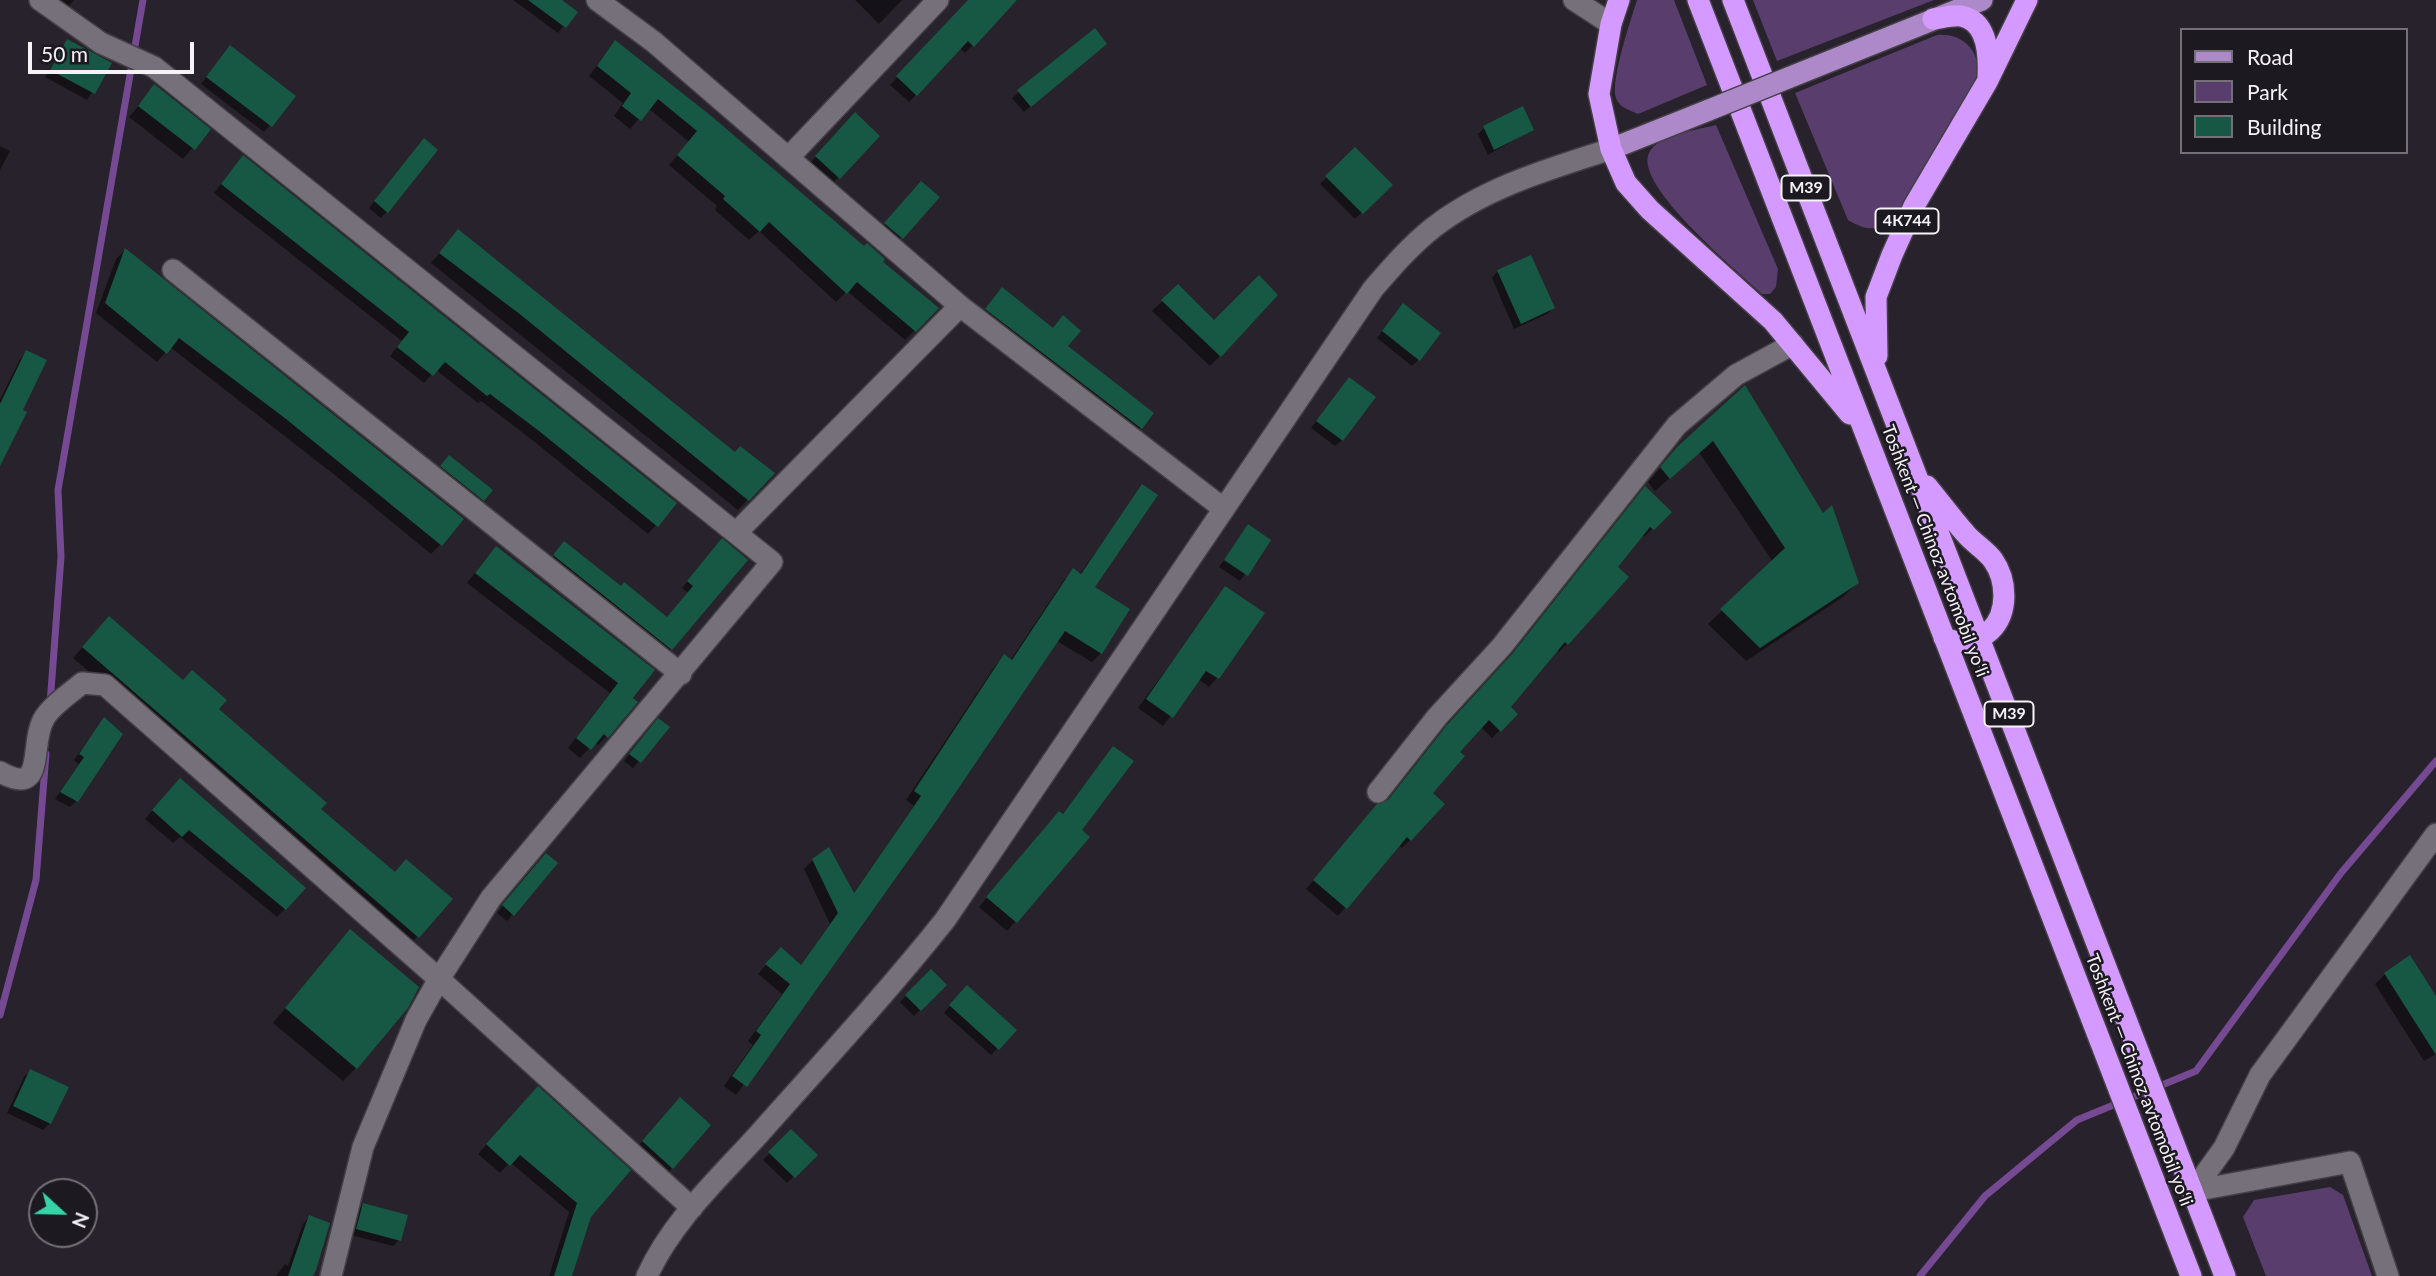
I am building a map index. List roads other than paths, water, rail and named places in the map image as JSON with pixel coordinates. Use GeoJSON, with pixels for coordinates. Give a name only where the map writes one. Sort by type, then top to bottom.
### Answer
{"type":"FeatureCollection","features":[{"type":"Feature","properties":{"kind":"highway"},"geometry":{"type":"LineString","coordinates":[[1619,0],[1611,24],[1599,94],[1611,149],[1626,183],[1638,198],[1773,321],[1866,435]]}},
{"type":"Feature","properties":{"kind":"highway","name":"Toshkent — Chinoz avtomobil yoʻli"},"geometry":{"type":"LineString","coordinates":[[1698,0],[2191,1276]]}},
{"type":"Feature","properties":{"kind":"highway","name":"Toshkent — Chinoz avtomobil yoʻli"},"geometry":{"type":"LineString","coordinates":[[1733,0],[2225,1276]]}},
{"type":"Feature","properties":{"kind":"highway","name":"4К744"},"geometry":{"type":"LineString","coordinates":[[1878,376],[1876,297],[1914,206],[1987,82],[2027,0]]}},
{"type":"Feature","properties":{"kind":"highway"},"geometry":{"type":"LineString","coordinates":[[1933,19],[1961,16],[1975,25],[1989,52],[1987,82]]}},
{"type":"Feature","properties":{"kind":"highway"},"geometry":{"type":"LineString","coordinates":[[1915,471],[1968,537],[1992,558],[1998,569],[2004,595],[2002,608],[1993,628],[1980,639],[1955,642],[1944,638]]}},
{"type":"Feature","properties":{"kind":"main road"},"geometry":{"type":"LineString","coordinates":[[1611,149],[1982,0]]}},
{"type":"Feature","properties":{"kind":"street"},"geometry":{"type":"LineString","coordinates":[[40,0],[101,43],[154,67],[772,562],[681,674],[552,821],[491,898],[439,979],[416,1020],[363,1147],[331,1276]]}},
{"type":"Feature","properties":{"kind":"street"},"geometry":{"type":"LineString","coordinates":[[597,0],[654,42],[960,306],[1224,509]]}},
{"type":"Feature","properties":{"kind":"street"},"geometry":{"type":"LineString","coordinates":[[788,158],[938,0]]}},
{"type":"Feature","properties":{"kind":"street"},"geometry":{"type":"LineString","coordinates":[[1574,0],[1611,24]]}},
{"type":"Feature","properties":{"kind":"street"},"geometry":{"type":"LineString","coordinates":[[647,1276],[656,1256],[692,1208],[900,976],[945,920],[1373,289],[1413,245],[1434,227],[1493,191],[1611,149]]}},
{"type":"Feature","properties":{"kind":"street"},"geometry":{"type":"LineString","coordinates":[[173,270],[681,674]]}},
{"type":"Feature","properties":{"kind":"street"},"geometry":{"type":"LineString","coordinates":[[736,533],[960,306]]}},
{"type":"Feature","properties":{"kind":"street"},"geometry":{"type":"LineString","coordinates":[[1378,792],[1437,717],[1502,646],[1587,535],[1677,425],[1736,375],[1793,344]]}},
{"type":"Feature","properties":{"kind":"street"},"geometry":{"type":"LineString","coordinates":[[0,772],[16,781],[26,779],[33,772],[35,750],[45,716],[82,683],[105,685],[439,979],[692,1208]]}},
{"type":"Feature","properties":{"kind":"street"},"geometry":{"type":"LineString","coordinates":[[2193,1191],[2224,1148],[2260,1075],[2436,834]]}},
{"type":"Feature","properties":{"kind":"street"},"geometry":{"type":"LineString","coordinates":[[2193,1191],[2350,1162],[2388,1276]]}},
{"type":"Feature","properties":{"kind":"waterway"},"geometry":{"type":"LineString","coordinates":[[50,704],[61,557],[58,490],[143,0]]}},
{"type":"Feature","properties":{"kind":"waterway"},"geometry":{"type":"LineString","coordinates":[[0,1015],[36,880],[46,754]]}},
{"type":"Feature","properties":{"kind":"waterway"},"geometry":{"type":"LineString","coordinates":[[1920,1276],[1985,1196],[2077,1120],[2196,1071],[2341,873],[2436,761]]}}]}
